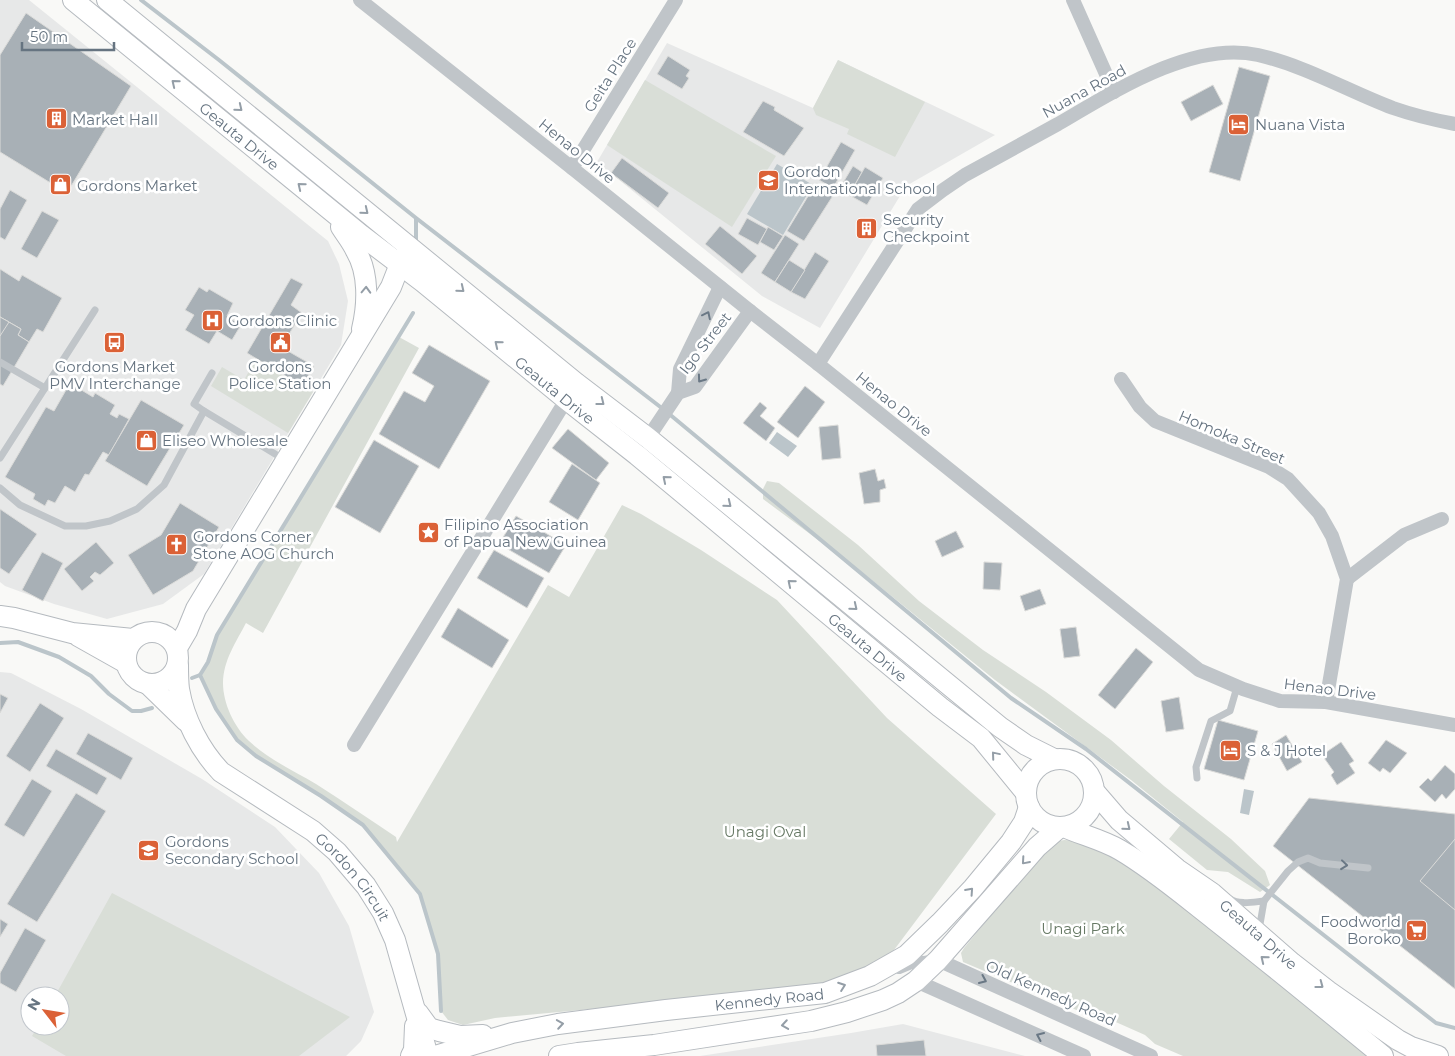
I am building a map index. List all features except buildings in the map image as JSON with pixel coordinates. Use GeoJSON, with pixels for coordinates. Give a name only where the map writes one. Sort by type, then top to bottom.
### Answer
{"type":"FeatureCollection","features":[{"type":"Feature","properties":{"kind":"main road","name":"Geauta Drive"},"geometry":{"type":"LineString","coordinates":[[73,0],[361,235],[405,256],[423,282],[571,392],[651,433],[1000,727],[1026,745],[1054,759],[1066,759],[1081,766],[1092,780],[1094,791],[1119,820],[1177,869],[1212,893],[1272,946],[1328,991],[1398,1040],[1411,1047],[1438,1056]]}},
{"type":"Feature","properties":{"kind":"main road","name":"Geauta Drive"},"geometry":{"type":"LineString","coordinates":[[107,0],[405,256],[571,392],[637,455],[940,707],[981,738],[1027,800],[1034,815],[1042,822],[1104,842],[1146,868],[1254,950],[1383,1056]]}},
{"type":"Feature","properties":{"kind":"main road"},"geometry":{"type":"LineString","coordinates":[[330,210],[357,252],[366,278],[365,318],[360,338]]}},
{"type":"Feature","properties":{"kind":"main road"},"geometry":{"type":"LineString","coordinates":[[196,609],[156,632],[143,633],[133,639],[127,651],[126,663],[134,677],[148,684],[167,679],[196,609],[391,287],[405,256]]}},
{"type":"Feature","properties":{"kind":"main road"},"geometry":{"type":"LineString","coordinates":[[391,287],[411,281],[423,282]]}},
{"type":"Feature","properties":{"kind":"main road"},"geometry":{"type":"LineString","coordinates":[[0,616],[72,632],[133,639]]}},
{"type":"Feature","properties":{"kind":"main road"},"geometry":{"type":"LineString","coordinates":[[72,632],[126,663]]}},
{"type":"Feature","properties":{"kind":"main road"},"geometry":{"type":"LineString","coordinates":[[156,632],[166,636],[177,657]]}},
{"type":"Feature","properties":{"kind":"main road","name":"Gordon Circuit"},"geometry":{"type":"LineString","coordinates":[[177,657],[179,690],[189,724],[209,760],[221,772],[313,831],[342,858],[366,886],[383,913],[395,940],[428,1056]]}},
{"type":"Feature","properties":{"kind":"main road","name":"Gordon Circuit"},"geometry":{"type":"LineString","coordinates":[[148,684],[189,724]]}},
{"type":"Feature","properties":{"kind":"main road"},"geometry":{"type":"LineString","coordinates":[[1027,800],[1027,783],[1031,775],[1037,767],[1054,759]]}},
{"type":"Feature","properties":{"kind":"main road"},"geometry":{"type":"LineString","coordinates":[[1062,827],[1077,823],[1086,814],[1092,803],[1094,791]]}},
{"type":"Feature","properties":{"kind":"main road","name":"Kennedy Road"},"geometry":{"type":"LineString","coordinates":[[435,1056],[512,1033],[558,1024],[825,992],[870,976],[907,955],[973,888],[1011,842],[1024,822],[1027,800]]}},
{"type":"Feature","properties":{"kind":"main road","name":"Kennedy Road"},"geometry":{"type":"LineString","coordinates":[[559,1056],[654,1045],[811,1021],[883,1000],[916,981],[938,960],[1037,847],[1062,827]]}},
{"type":"Feature","properties":{"kind":"main road"},"geometry":{"type":"LineString","coordinates":[[416,1011],[429,1028],[460,1036],[512,1033]]}},
{"type":"Feature","properties":{"kind":"main road"},"geometry":{"type":"LineString","coordinates":[[411,1056],[414,1050],[416,1011]]}},
{"type":"Feature","properties":{"kind":"street","name":"Henao Drive"},"geometry":{"type":"LineString","coordinates":[[360,0],[1199,670],[1237,687],[1280,701],[1326,702],[1455,726]]}},
{"type":"Feature","properties":{"kind":"street","name":"Geita Place"},"geometry":{"type":"LineString","coordinates":[[572,168],[676,0]]}},
{"type":"Feature","properties":{"kind":"street"},"geometry":{"type":"LineString","coordinates":[[1073,0],[1114,92]]}},
{"type":"Feature","properties":{"kind":"street","name":"Nuana Road"},"geometry":{"type":"LineString","coordinates":[[818,364],[918,209],[965,175],[1114,92],[1154,72],[1192,58],[1224,52],[1257,55],[1303,69],[1392,108],[1455,124]]}},
{"type":"Feature","properties":{"kind":"street"},"geometry":{"type":"LineString","coordinates":[[678,393],[680,369],[720,287]]}},
{"type":"Feature","properties":{"kind":"street","name":"Igo Street"},"geometry":{"type":"LineString","coordinates":[[651,433],[678,393],[695,387],[750,311]]}},
{"type":"Feature","properties":{"kind":"street","name":"Homoka Street"},"geometry":{"type":"LineString","coordinates":[[1122,379],[1140,407],[1155,421],[1268,467],[1288,479],[1319,513],[1332,536],[1347,579],[1326,702]]}},
{"type":"Feature","properties":{"kind":"street"},"geometry":{"type":"LineString","coordinates":[[354,745],[459,584],[571,392]]}},
{"type":"Feature","properties":{"kind":"street"},"geometry":{"type":"LineString","coordinates":[[1347,579],[1404,535],[1442,519]]}},
{"type":"Feature","properties":{"kind":"street"},"geometry":{"type":"LineString","coordinates":[[870,976],[878,977],[911,962],[924,963],[938,960]]}},
{"type":"Feature","properties":{"kind":"street","name":"Old Kennedy Road"},"geometry":{"type":"LineString","coordinates":[[938,960],[1150,1056]]}},
{"type":"Feature","properties":{"kind":"street"},"geometry":{"type":"LineString","coordinates":[[916,981],[1084,1056]]}},
{"type":"Feature","properties":{"kind":"lane"},"geometry":{"type":"LineString","coordinates":[[0,458],[95,310]]}},
{"type":"Feature","properties":{"kind":"lane"},"geometry":{"type":"LineString","coordinates":[[0,362],[45,388]]}},
{"type":"Feature","properties":{"kind":"lane"},"geometry":{"type":"LineString","coordinates":[[212,373],[194,404],[285,460]]}},
{"type":"Feature","properties":{"kind":"lane"},"geometry":{"type":"LineString","coordinates":[[0,488],[20,505],[65,526],[86,526],[110,521],[137,509],[164,485],[204,411]]}},
{"type":"Feature","properties":{"kind":"lane"},"geometry":{"type":"LineString","coordinates":[[1197,778],[1196,767],[1211,721],[1230,711],[1237,687]]}},
{"type":"Feature","properties":{"kind":"lane"},"geometry":{"type":"LineString","coordinates":[[1272,946],[1258,930],[1264,901],[1298,862],[1308,858],[1320,863],[1368,868]]}},
{"type":"Feature","properties":{"kind":"lane"},"geometry":{"type":"LineString","coordinates":[[1177,869],[1189,869],[1233,901],[1249,903],[1264,901]]}},
{"type":"Feature","properties":{"kind":"shaded area"},"geometry":{"type":"Polygon","coordinates":[[[0,0],[29,0],[328,241],[339,264],[348,301],[341,345],[204,574],[163,604],[107,619],[54,604],[5,586],[0,582],[0,0]]]}},
{"type":"Feature","properties":{"kind":"shaded area","name":"Gordon International School"},"geometry":{"type":"Polygon","coordinates":[[[667,43],[813,108],[838,60],[995,135],[906,186],[820,328],[762,296],[597,162],[667,43]]]}},
{"type":"Feature","properties":{"kind":"shaded area"},"geometry":{"type":"Polygon","coordinates":[[[777,164],[813,185],[783,235],[747,214],[777,164]]]}},
{"type":"Feature","properties":{"kind":"shaded area"},"geometry":{"type":"Polygon","coordinates":[[[777,432],[797,446],[788,457],[769,443],[777,432]]]}},
{"type":"Feature","properties":{"kind":"shaded area","name":"Gordons Secondary School"},"geometry":{"type":"Polygon","coordinates":[[[0,672],[11,673],[81,709],[202,779],[275,827],[319,873],[349,926],[374,1012],[361,1041],[346,1056],[0,1056],[0,672]]]}},
{"type":"Feature","properties":{"kind":"shaded area"},"geometry":{"type":"Polygon","coordinates":[[[1244,789],[1254,791],[1249,815],[1240,813],[1244,789]]]}},
{"type":"Feature","properties":{"kind":"shaded area"},"geometry":{"type":"Polygon","coordinates":[[[903,1024],[1025,1056],[700,1056],[851,1033],[903,1024]]]}},
{"type":"Feature","properties":{"kind":"green space"},"geometry":{"type":"Polygon","coordinates":[[[838,60],[925,102],[895,157],[847,134],[849,129],[816,115],[813,108],[838,60]]]}},
{"type":"Feature","properties":{"kind":"green space"},"geometry":{"type":"Polygon","coordinates":[[[645,80],[776,156],[732,227],[607,145],[645,80]]]}},
{"type":"Feature","properties":{"kind":"green space","name":"Unagi Oval"},"geometry":{"type":"Polygon","coordinates":[[[399,337],[419,348],[263,633],[246,623],[228,659],[223,683],[225,699],[230,714],[239,729],[256,747],[396,837],[397,842],[548,585],[569,597],[622,505],[641,514],[701,550],[777,600],[887,718],[996,814],[888,958],[805,993],[678,1001],[495,1018],[463,1025],[448,1020],[441,1011],[438,954],[420,894],[363,825],[321,796],[256,756],[237,740],[216,709],[200,675],[208,662],[217,635],[399,337]]]}},
{"type":"Feature","properties":{"kind":"green space"},"geometry":{"type":"Polygon","coordinates":[[[256,359],[313,392],[288,433],[211,386],[222,367],[244,380],[256,359]]]}},
{"type":"Feature","properties":{"kind":"green space"},"geometry":{"type":"Polygon","coordinates":[[[767,481],[779,483],[858,545],[919,601],[983,650],[1046,692],[1111,740],[1164,786],[1231,839],[1265,871],[1270,885],[1260,892],[1228,872],[1207,870],[1169,839],[1183,822],[1131,780],[995,680],[868,577],[763,499],[763,489],[767,481]]]}},
{"type":"Feature","properties":{"kind":"green space","name":"Unagi Park"},"geometry":{"type":"Polygon","coordinates":[[[1064,840],[1090,846],[1133,866],[1370,1056],[1183,1056],[1155,1044],[1145,1035],[1109,1019],[1093,1017],[963,962],[961,953],[964,948],[1048,846],[1064,840]]]}},
{"type":"Feature","properties":{"kind":"green space"},"geometry":{"type":"Polygon","coordinates":[[[112,893],[350,1017],[299,1056],[66,1056],[32,1036],[70,1036],[70,986],[61,986],[112,893]]]}},
{"type":"Feature","properties":{"kind":"waterway"},"geometry":{"type":"LineString","coordinates":[[141,0],[416,218],[663,409]]}},
{"type":"Feature","properties":{"kind":"waterway"},"geometry":{"type":"LineString","coordinates":[[416,219],[416,244]]}},
{"type":"Feature","properties":{"kind":"waterway"},"geometry":{"type":"LineString","coordinates":[[413,313],[217,635],[208,662],[200,675],[216,709],[237,740],[256,756],[321,796],[363,825],[420,894],[438,954],[441,1011]]}},
{"type":"Feature","properties":{"kind":"waterway"},"geometry":{"type":"LineString","coordinates":[[668,413],[1011,698],[1086,749],[1436,1023],[1455,1028]]}},
{"type":"Feature","properties":{"kind":"waterway"},"geometry":{"type":"LineString","coordinates":[[0,643],[18,642],[59,657],[91,676],[109,694],[132,711],[152,708]]}},
{"type":"Feature","properties":{"kind":"waterway"},"geometry":{"type":"LineString","coordinates":[[192,678],[200,675]]}},
{"type":"Feature","properties":{"kind":"place","name":"Market Hall"},"geometry":{"type":"Point","coordinates":[56,119]}},
{"type":"Feature","properties":{"kind":"place","name":"Nuana Vista"},"geometry":{"type":"Point","coordinates":[1239,124]}},
{"type":"Feature","properties":{"kind":"place","name":"Gordon International School"},"geometry":{"type":"Point","coordinates":[768,180]}},
{"type":"Feature","properties":{"kind":"place","name":"Gordons Market"},"geometry":{"type":"Point","coordinates":[61,185]}},
{"type":"Feature","properties":{"kind":"place","name":"Security Checkpoint"},"geometry":{"type":"Point","coordinates":[867,228]}},
{"type":"Feature","properties":{"kind":"place","name":"Gordons Clinic"},"geometry":{"type":"Point","coordinates":[212,320]}},
{"type":"Feature","properties":{"kind":"place","name":"Gordons Market PMV Interchange"},"geometry":{"type":"Point","coordinates":[115,343]}},
{"type":"Feature","properties":{"kind":"place","name":"Gordons Police Station"},"geometry":{"type":"Point","coordinates":[280,343]}},
{"type":"Feature","properties":{"kind":"place","name":"Eliseo Wholesale"},"geometry":{"type":"Point","coordinates":[146,440]}},
{"type":"Feature","properties":{"kind":"place","name":"Filipino Association of Papua New Guinea"},"geometry":{"type":"Point","coordinates":[428,533]}},
{"type":"Feature","properties":{"kind":"place","name":"Gordons Corner Stone AOG Church"},"geometry":{"type":"Point","coordinates":[177,545]}},
{"type":"Feature","properties":{"kind":"place","name":"S & J Hotel"},"geometry":{"type":"Point","coordinates":[1231,750]}},
{"type":"Feature","properties":{"kind":"place","name":"Gordons Secondary School"},"geometry":{"type":"Point","coordinates":[149,850]}},
{"type":"Feature","properties":{"kind":"place","name":"Foodworld Boroko"},"geometry":{"type":"Point","coordinates":[1417,930]}}]}
